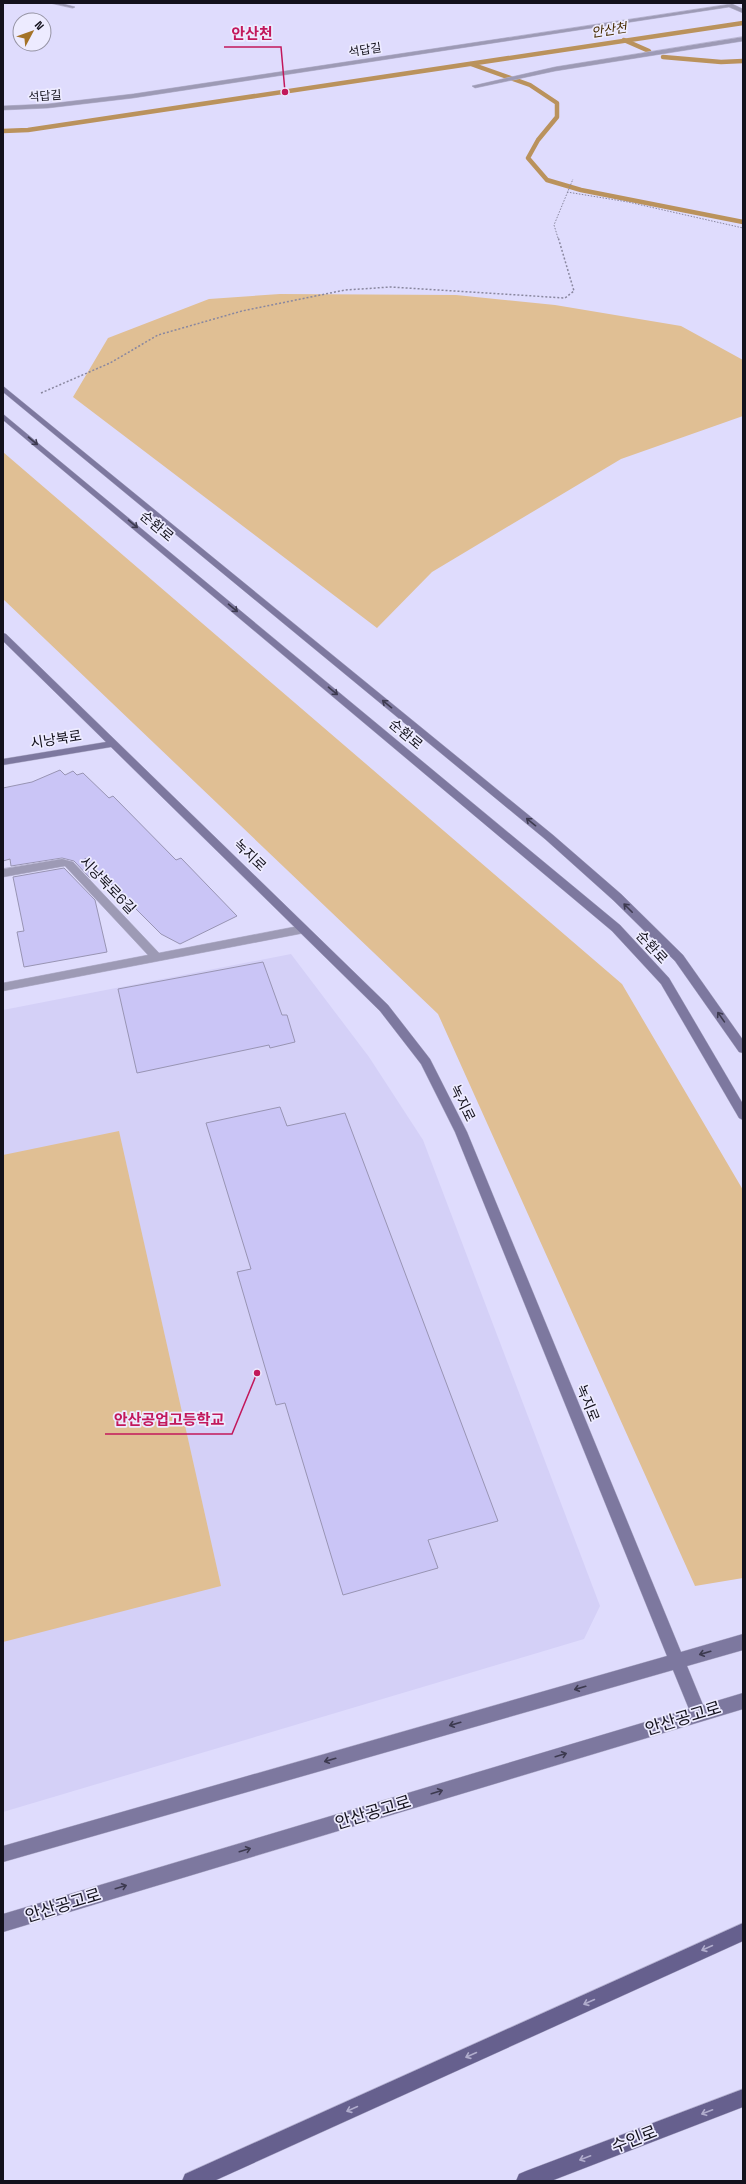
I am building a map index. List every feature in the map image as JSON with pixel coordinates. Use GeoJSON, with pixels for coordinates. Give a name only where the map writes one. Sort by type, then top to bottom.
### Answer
{"type":"FeatureCollection","features":[{"type":"Feature","properties":{"kind":"main road"},"geometry":{"type":"LineString","coordinates":[[192,2181],[743,1932]]}},
{"type":"Feature","properties":{"kind":"main road","name":"수인로"},"geometry":{"type":"LineString","coordinates":[[526,2181],[743,2098]]}},
{"type":"Feature","properties":{"kind":"street"},"geometry":{"type":"LineString","coordinates":[[52,3],[73,7]]}},
{"type":"Feature","properties":{"kind":"street","name":"석답길"},"geometry":{"type":"LineString","coordinates":[[3,108],[48,106],[133,96],[730,4],[743,12]]}},
{"type":"Feature","properties":{"kind":"street"},"geometry":{"type":"LineString","coordinates":[[474,86],[517,77],[743,39]]}},
{"type":"Feature","properties":{"kind":"street","name":"순환로"},"geometry":{"type":"LineString","coordinates":[[3,388],[549,837],[618,897],[679,958],[743,1049]]}},
{"type":"Feature","properties":{"kind":"street","name":"순환로"},"geometry":{"type":"LineString","coordinates":[[3,416],[616,928],[665,981],[743,1115]]}},
{"type":"Feature","properties":{"kind":"street","name":"녹지로"},"geometry":{"type":"LineString","coordinates":[[3,636],[384,1008],[426,1062],[461,1132],[699,1714]]}},
{"type":"Feature","properties":{"kind":"street","name":"시낭북로"},"geometry":{"type":"LineString","coordinates":[[3,762],[113,744]]}},
{"type":"Feature","properties":{"kind":"street","name":"시낭북로6길"},"geometry":{"type":"LineString","coordinates":[[3,873],[62,862],[69,864],[156,957]]}},
{"type":"Feature","properties":{"kind":"street"},"geometry":{"type":"LineString","coordinates":[[3,986],[304,929]]}},
{"type":"Feature","properties":{"kind":"street"},"geometry":{"type":"LineString","coordinates":[[3,1854],[743,1642]]}},
{"type":"Feature","properties":{"kind":"street","name":"안산공고로"},"geometry":{"type":"LineString","coordinates":[[3,1923],[743,1701]]}},
{"type":"Feature","properties":{"kind":"path"},"geometry":{"type":"LineString","coordinates":[[18,400],[44,392],[110,363],[158,335],[242,311],[345,290],[391,287],[565,298],[574,291],[554,226],[573,179]]}},
{"type":"Feature","properties":{"kind":"path"},"geometry":{"type":"LineString","coordinates":[[567,192],[628,202],[743,228]]}},
{"type":"Feature","properties":{"kind":"shaded area"},"geometry":{"type":"Polygon","coordinates":[[[280,294],[456,295],[555,305],[681,326],[743,360],[743,416],[621,459],[432,572],[377,628],[73,397],[108,338],[209,299],[280,294]]]}},
{"type":"Feature","properties":{"kind":"shaded area"},"geometry":{"type":"Polygon","coordinates":[[[3,452],[622,984],[743,1190],[743,1578],[695,1586],[438,1014],[3,599],[3,452]]]}},
{"type":"Feature","properties":{"kind":"shaded area"},"geometry":{"type":"Polygon","coordinates":[[[291,954],[369,1057],[423,1140],[600,1606],[584,1639],[3,1812],[3,1010],[291,954]]]}},
{"type":"Feature","properties":{"kind":"shaded area"},"geometry":{"type":"Polygon","coordinates":[[[119,1131],[221,1586],[3,1642],[3,1155],[119,1131]]]}},
{"type":"Feature","properties":{"kind":"building"},"geometry":{"type":"Polygon","coordinates":[[[60,770],[65,775],[73,771],[77,775],[83,773],[109,798],[113,796],[176,860],[181,858],[237,916],[180,944],[161,934],[85,858],[90,878],[74,861],[62,858],[11,866],[10,859],[3,861],[3,788],[32,782],[60,770]]]}},
{"type":"Feature","properties":{"kind":"building"},"geometry":{"type":"Polygon","coordinates":[[[64,868],[95,900],[107,952],[24,967],[17,932],[24,931],[13,877],[64,868]]]}},
{"type":"Feature","properties":{"kind":"building"},"geometry":{"type":"Polygon","coordinates":[[[263,962],[282,1015],[287,1015],[295,1042],[270,1048],[269,1045],[137,1073],[118,989],[263,962]]]}},
{"type":"Feature","properties":{"kind":"building"},"geometry":{"type":"Polygon","coordinates":[[[280,1107],[287,1126],[345,1113],[498,1521],[428,1540],[438,1568],[343,1595],[285,1403],[276,1405],[237,1272],[251,1269],[206,1123],[280,1107]]]}},
{"type":"Feature","properties":{"kind":"waterway","name":"안산천"},"geometry":{"type":"LineString","coordinates":[[625,41],[743,23]]}},
{"type":"Feature","properties":{"kind":"waterway","name":"안산천"},"geometry":{"type":"LineString","coordinates":[[3,131],[28,130],[625,41]]}},
{"type":"Feature","properties":{"kind":"waterway"},"geometry":{"type":"LineString","coordinates":[[625,41],[649,51]]}},
{"type":"Feature","properties":{"kind":"waterway"},"geometry":{"type":"LineString","coordinates":[[663,57],[721,62],[743,61]]}},
{"type":"Feature","properties":{"kind":"waterway"},"geometry":{"type":"LineString","coordinates":[[471,64],[530,85],[557,103],[557,117],[538,140],[528,158],[547,180],[581,190],[743,222]]}},
{"type":"Feature","properties":{"kind":"place","name":"안산천"},"geometry":{"type":"Point","coordinates":[285,92]}},
{"type":"Feature","properties":{"kind":"place","name":"안산공업고등학교"},"geometry":{"type":"Point","coordinates":[257,1373]}}]}
